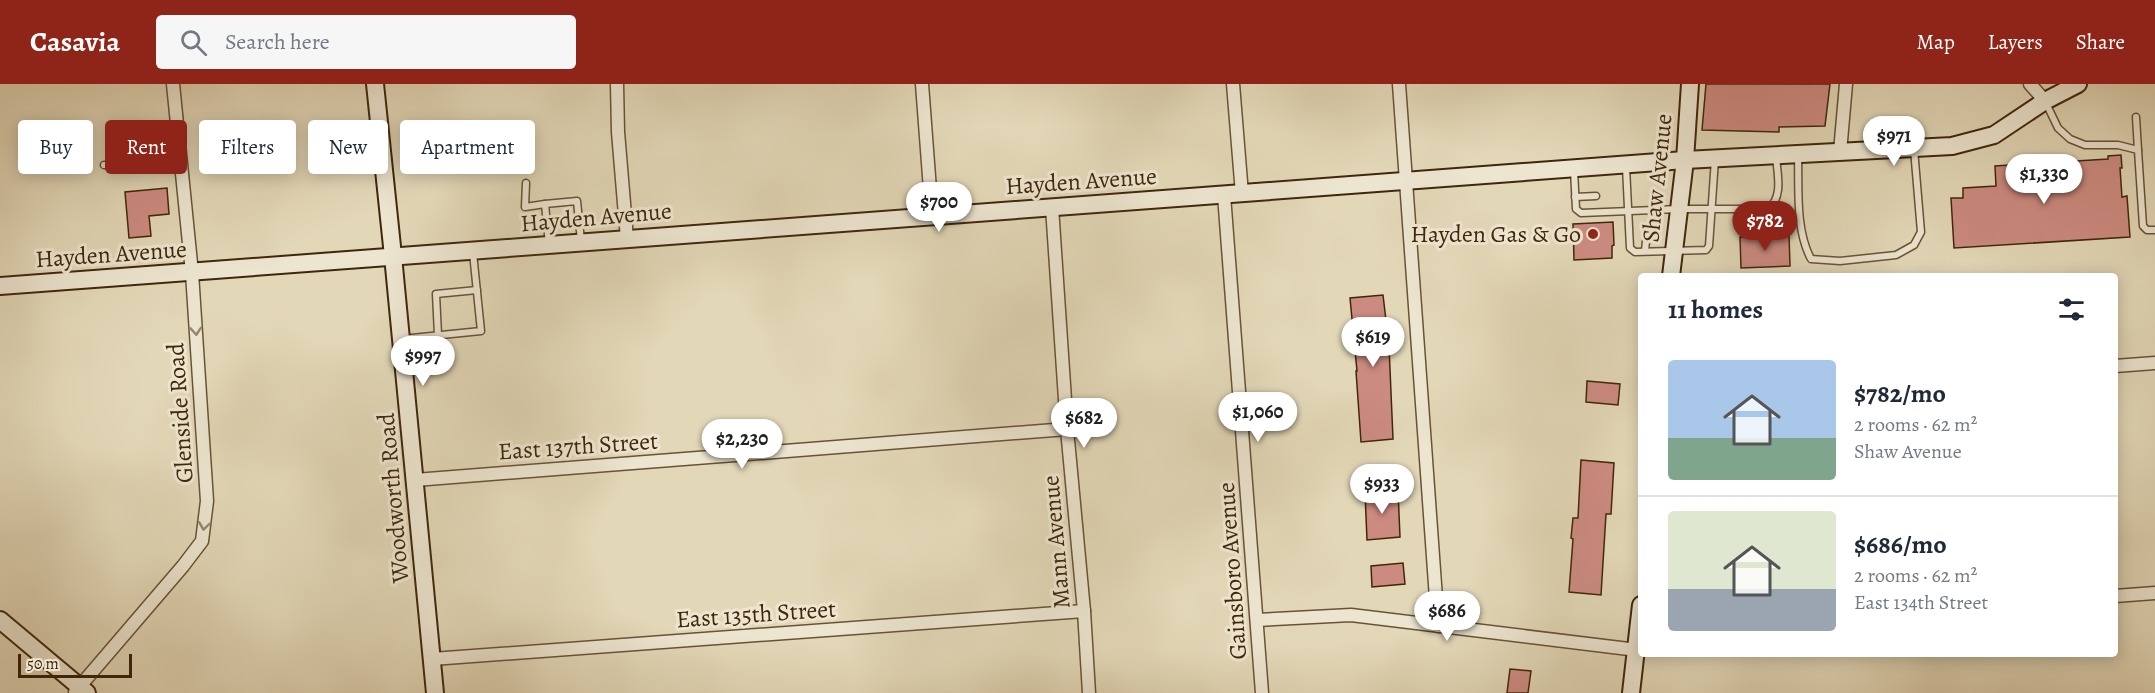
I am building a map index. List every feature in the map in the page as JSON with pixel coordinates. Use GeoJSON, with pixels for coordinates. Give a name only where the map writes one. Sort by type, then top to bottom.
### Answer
{"type":"FeatureCollection","features":[{"type":"Feature","properties":{"kind":"street","name":"Glenside Road"},"geometry":{"type":"LineString","coordinates":[[173,84],[176,120]]}},
{"type":"Feature","properties":{"kind":"street","name":"Woodworth Road"},"geometry":{"type":"LineString","coordinates":[[375,84],[435,693]]}},
{"type":"Feature","properties":{"kind":"street"},"geometry":{"type":"LineString","coordinates":[[617,84],[618,132],[627,239]]}},
{"type":"Feature","properties":{"kind":"street"},"geometry":{"type":"LineString","coordinates":[[922,84],[932,216]]}},
{"type":"Feature","properties":{"kind":"street"},"geometry":{"type":"LineString","coordinates":[[1233,84],[1242,194]]}},
{"type":"Feature","properties":{"kind":"street"},"geometry":{"type":"LineString","coordinates":[[1399,84],[1438,626]]}},
{"type":"Feature","properties":{"kind":"street","name":"Shaw Avenue"},"geometry":{"type":"LineString","coordinates":[[1671,273],[1685,160],[1690,84]]}},
{"type":"Feature","properties":{"kind":"street"},"geometry":{"type":"LineString","coordinates":[[1840,153],[1846,84]]}},
{"type":"Feature","properties":{"kind":"street"},"geometry":{"type":"LineString","coordinates":[[2030,84],[2045,101]]}},
{"type":"Feature","properties":{"kind":"street","name":"Hayden Avenue"},"geometry":{"type":"LineString","coordinates":[[0,286],[1626,164],[1952,146],[1994,135],[2045,101],[2078,84]]}},
{"type":"Feature","properties":{"kind":"street","name":"Glenside Road"},"geometry":{"type":"LineString","coordinates":[[80,691],[202,541],[207,501],[192,273],[181,174]]}},
{"type":"Feature","properties":{"kind":"street","name":"Gainsboro Avenue"},"geometry":{"type":"LineString","coordinates":[[1224,195],[1262,693]]}},
{"type":"Feature","properties":{"kind":"street","name":"Mann Avenue"},"geometry":{"type":"LineString","coordinates":[[1052,207],[1067,429],[1084,611],[1089,693]]}},
{"type":"Feature","properties":{"kind":"street"},"geometry":{"type":"LineString","coordinates":[[2118,366],[2155,363]]}},
{"type":"Feature","properties":{"kind":"street","name":"East 137th Street"},"geometry":{"type":"LineString","coordinates":[[415,480],[1067,429]]}},
{"type":"Feature","properties":{"kind":"street"},"geometry":{"type":"LineString","coordinates":[[2118,596],[2155,593]]}},
{"type":"Feature","properties":{"kind":"street","name":"East 135th Street"},"geometry":{"type":"LineString","coordinates":[[432,659],[1084,611]]}},
{"type":"Feature","properties":{"kind":"street"},"geometry":{"type":"LineString","coordinates":[[1257,620],[1351,615],[1636,650]]}},
{"type":"Feature","properties":{"kind":"street"},"geometry":{"type":"LineString","coordinates":[[0,620],[80,691]]}},
{"type":"Feature","properties":{"kind":"street"},"geometry":{"type":"LineString","coordinates":[[1631,693],[1638,641]]}},
{"type":"Feature","properties":{"kind":"lane"},"geometry":{"type":"LineString","coordinates":[[2045,101],[2058,128],[2070,139],[2085,145],[2118,145],[2138,150]]}},
{"type":"Feature","properties":{"kind":"lane"},"geometry":{"type":"LineString","coordinates":[[2136,117],[2143,225],[2147,230],[2155,230]]}},
{"type":"Feature","properties":{"kind":"lane"},"geometry":{"type":"LineString","coordinates":[[1798,154],[1803,245],[1811,259],[1840,261],[1896,255],[1914,245],[1921,232],[1914,148]]}},
{"type":"Feature","properties":{"kind":"lane"},"geometry":{"type":"LineString","coordinates":[[1574,168],[1576,209],[1581,213],[1679,209],[1768,209],[1774,204],[1779,190],[1776,155]]}},
{"type":"Feature","properties":{"kind":"lane"},"geometry":{"type":"LineString","coordinates":[[1626,164],[1630,248],[1635,252],[1706,250],[1709,246],[1713,209],[1715,158]]}},
{"type":"Feature","properties":{"kind":"lane"},"geometry":{"type":"LineString","coordinates":[[526,183],[525,207],[577,201],[581,243]]}},
{"type":"Feature","properties":{"kind":"lane"},"geometry":{"type":"LineString","coordinates":[[1618,195],[1627,194]]}},
{"type":"Feature","properties":{"kind":"lane"},"geometry":{"type":"LineString","coordinates":[[1575,197],[1596,196]]}},
{"type":"Feature","properties":{"kind":"lane"},"geometry":{"type":"LineString","coordinates":[[545,204],[550,245]]}},
{"type":"Feature","properties":{"kind":"lane"},"geometry":{"type":"LineString","coordinates":[[1647,219],[1648,210]]}},
{"type":"Feature","properties":{"kind":"lane"},"geometry":{"type":"LineString","coordinates":[[1645,251],[1646,241]]}},
{"type":"Feature","properties":{"kind":"lane"},"geometry":{"type":"LineString","coordinates":[[401,339],[481,331],[473,251]]}},
{"type":"Feature","properties":{"kind":"lane"},"geometry":{"type":"LineString","coordinates":[[438,335],[436,294],[477,290]]}},
{"type":"Feature","properties":{"kind":"building"},"geometry":{"type":"Polygon","coordinates":[[[1706,84],[1830,84],[1825,126],[1779,127],[1779,132],[1702,130],[1706,84]]]}},
{"type":"Feature","properties":{"kind":"building"},"geometry":{"type":"Polygon","coordinates":[[[2121,155],[2122,197],[2127,196],[2130,237],[1954,248],[1951,198],[1963,198],[1963,188],[1996,186],[1995,166],[2108,159],[2108,156],[2121,155]]]}},
{"type":"Feature","properties":{"kind":"building"},"geometry":{"type":"Polygon","coordinates":[[[167,188],[169,214],[149,216],[151,236],[129,238],[125,192],[167,188]]]}},
{"type":"Feature","properties":{"kind":"building","name":"Hayden Gas & Go"},"geometry":{"type":"Polygon","coordinates":[[[1613,222],[1612,258],[1574,260],[1573,224],[1613,222]]]}},
{"type":"Feature","properties":{"kind":"building"},"geometry":{"type":"Polygon","coordinates":[[[1789,235],[1790,266],[1741,268],[1740,237],[1789,235]]]}},
{"type":"Feature","properties":{"kind":"building"},"geometry":{"type":"Polygon","coordinates":[[[1383,295],[1389,346],[1393,439],[1361,442],[1350,298],[1383,295]]]}},
{"type":"Feature","properties":{"kind":"building"},"geometry":{"type":"Polygon","coordinates":[[[1587,381],[1620,384],[1618,405],[1586,402],[1587,381]]]}},
{"type":"Feature","properties":{"kind":"building"},"geometry":{"type":"Polygon","coordinates":[[[1581,460],[1614,463],[1611,514],[1606,514],[1601,595],[1569,592],[1573,539],[1571,538],[1573,518],[1578,518],[1581,460]]]}},
{"type":"Feature","properties":{"kind":"building"},"geometry":{"type":"Polygon","coordinates":[[[1398,490],[1400,537],[1367,540],[1365,492],[1398,490]]]}},
{"type":"Feature","properties":{"kind":"building"},"geometry":{"type":"Polygon","coordinates":[[[1403,563],[1405,584],[1372,587],[1371,566],[1403,563]]]}},
{"type":"Feature","properties":{"kind":"building"},"geometry":{"type":"Polygon","coordinates":[[[1510,669],[1531,671],[1528,693],[1507,693],[1510,669]]]}},
{"type":"Feature","properties":{"kind":"place","name":"Hayden Gas & Go"},"geometry":{"type":"Point","coordinates":[1593,234]}}]}
